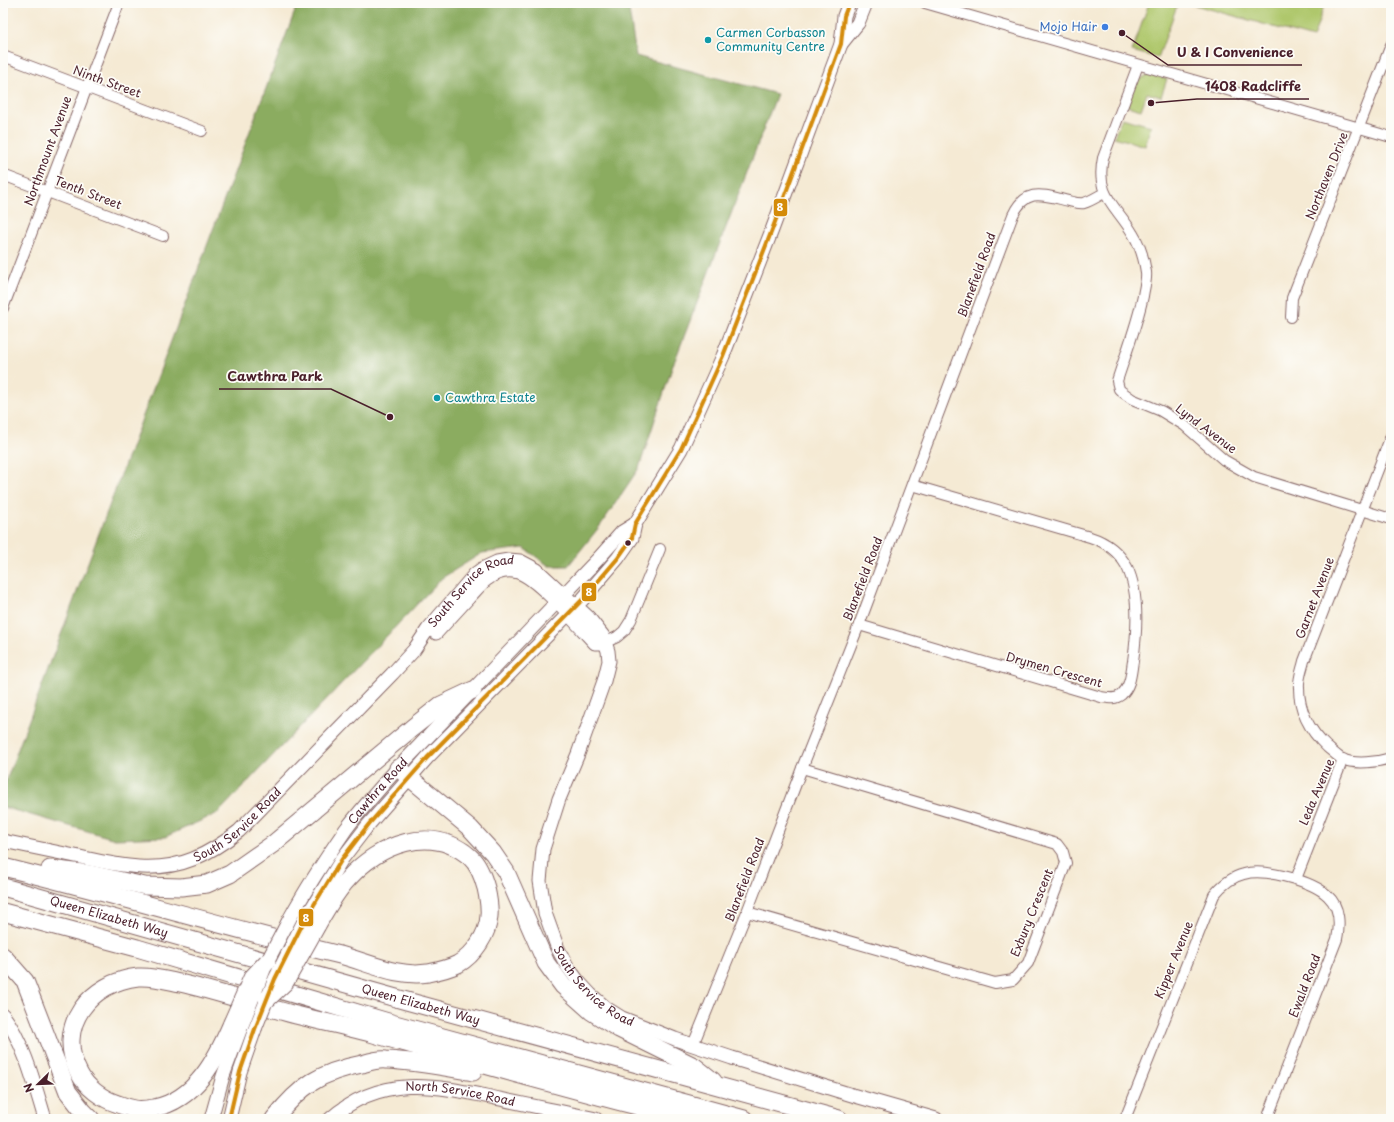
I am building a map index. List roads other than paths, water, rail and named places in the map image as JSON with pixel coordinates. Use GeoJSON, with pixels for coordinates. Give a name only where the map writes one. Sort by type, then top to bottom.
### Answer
{"type":"FeatureCollection","features":[{"type":"Feature","properties":{"kind":"highway"},"geometry":{"type":"LineString","coordinates":[[3,865],[90,874],[145,886],[182,887],[207,884],[230,874],[273,844],[441,705],[473,690]]}},
{"type":"Feature","properties":{"kind":"highway"},"geometry":{"type":"LineString","coordinates":[[403,772],[470,828],[494,853],[506,872],[546,963],[563,986],[591,1011],[619,1029],[694,1066],[718,1085]]}},
{"type":"Feature","properties":{"kind":"highway"},"geometry":{"type":"LineString","coordinates":[[3,865],[263,937],[349,957],[400,973],[419,974],[441,971],[459,963],[483,938],[489,916],[488,899],[482,874],[471,858],[451,844],[428,840],[403,842],[378,853],[347,879],[310,923],[285,982],[267,999]]}},
{"type":"Feature","properties":{"kind":"highway","name":"Queen Elizabeth Way"},"geometry":{"type":"LineString","coordinates":[[3,888],[839,1119]]}},
{"type":"Feature","properties":{"kind":"highway","name":"Queen Elizabeth Way"},"geometry":{"type":"LineString","coordinates":[[3,912],[137,948],[395,1024],[744,1119]]}},
{"type":"Feature","properties":{"kind":"highway"},"geometry":{"type":"LineString","coordinates":[[3,956],[25,981],[68,1092],[91,1119]]}},
{"type":"Feature","properties":{"kind":"highway"},"geometry":{"type":"LineString","coordinates":[[268,962],[252,978],[237,1024],[212,1063],[202,1077],[182,1096],[173,1102],[161,1106],[137,1110],[110,1101],[93,1090],[79,1073],[73,1057],[72,1034],[77,1016],[84,1004],[103,988],[120,981],[139,977],[156,978],[210,990],[295,1015],[375,1034],[639,1107],[701,1119]]}},
{"type":"Feature","properties":{"kind":"highway"},"geometry":{"type":"LineString","coordinates":[[274,1119],[284,1106],[306,1086],[325,1074],[352,1066],[384,1060],[410,1062],[550,1083]]}},
{"type":"Feature","properties":{"kind":"main road","name":"Cawthra Road"},"geometry":{"type":"LineString","coordinates":[[268,962],[290,918],[323,863],[367,803],[403,772],[572,610],[618,558],[632,538],[635,524],[681,449],[723,356],[841,44],[844,16],[849,3]]}},
{"type":"Feature","properties":{"kind":"main road","name":"Cawthra Road"},"geometry":{"type":"LineString","coordinates":[[841,44],[858,23],[866,3]]}},
{"type":"Feature","properties":{"kind":"main road","name":"Cawthra Road"},"geometry":{"type":"LineString","coordinates":[[310,923],[342,859],[369,824],[403,772],[473,690],[622,532],[635,524]]}},
{"type":"Feature","properties":{"kind":"main road","name":"South Service Road"},"geometry":{"type":"LineString","coordinates":[[3,841],[130,866],[158,867],[192,860],[221,845],[240,830],[414,650],[428,629],[475,574],[489,564],[509,560],[520,562],[538,570],[560,599],[572,610],[595,643],[604,643],[608,652],[609,661],[606,677],[578,754],[559,799],[543,849],[540,881],[545,913],[550,932],[561,955],[578,981],[606,1008],[622,1018],[693,1045],[852,1095],[936,1119]]}},
{"type":"Feature","properties":{"kind":"main road"},"geometry":{"type":"LineString","coordinates":[[229,1119],[240,1072],[267,999]]}},
{"type":"Feature","properties":{"kind":"main road"},"geometry":{"type":"LineString","coordinates":[[3,1015],[8,1022],[27,1062],[44,1119]]}},
{"type":"Feature","properties":{"kind":"main road"},"geometry":{"type":"LineString","coordinates":[[212,1119],[237,1024]]}},
{"type":"Feature","properties":{"kind":"main road","name":"North Service Road"},"geometry":{"type":"LineString","coordinates":[[330,1119],[347,1107],[374,1093],[398,1087],[422,1086],[456,1090],[596,1119]]}},
{"type":"Feature","properties":{"kind":"street","name":"Northmount Avenue"},"geometry":{"type":"LineString","coordinates":[[3,308],[119,3]]}},
{"type":"Feature","properties":{"kind":"street"},"geometry":{"type":"LineString","coordinates":[[925,3],[1391,138]]}},
{"type":"Feature","properties":{"kind":"street","name":"Northaven Drive"},"geometry":{"type":"LineString","coordinates":[[1290,317],[1292,298],[1360,128],[1391,45]]}},
{"type":"Feature","properties":{"kind":"street","name":"Ninth Street"},"geometry":{"type":"LineString","coordinates":[[3,56],[202,131]]}},
{"type":"Feature","properties":{"kind":"street"},"geometry":{"type":"LineString","coordinates":[[1104,193],[1100,169],[1138,64]]}},
{"type":"Feature","properties":{"kind":"street","name":"Tenth Street"},"geometry":{"type":"LineString","coordinates":[[3,175],[163,236]]}},
{"type":"Feature","properties":{"kind":"street","name":"Blanefield Road"},"geometry":{"type":"LineString","coordinates":[[693,1045],[747,912],[859,625],[1017,206],[1024,200],[1035,195],[1084,203],[1104,193]]}},
{"type":"Feature","properties":{"kind":"street","name":"Lynd Avenue"},"geometry":{"type":"LineString","coordinates":[[1104,193],[1133,234],[1139,246],[1146,273],[1140,311],[1116,381],[1118,389],[1132,399],[1161,411],[1184,426],[1224,460],[1254,477],[1391,519]]}},
{"type":"Feature","properties":{"kind":"street","name":"Garnet Avenue"},"geometry":{"type":"LineString","coordinates":[[1343,759],[1328,748],[1311,729],[1302,710],[1299,687],[1304,661],[1391,436]]}},
{"type":"Feature","properties":{"kind":"street","name":"Drymen Crescent"},"geometry":{"type":"LineString","coordinates":[[859,625],[1101,697],[1118,697],[1128,687],[1136,639],[1135,602],[1127,568],[1112,549],[1104,543],[1090,537],[912,485]]}},
{"type":"Feature","properties":{"kind":"street"},"geometry":{"type":"LineString","coordinates":[[604,643],[617,637],[624,631],[631,620],[660,549]]}},
{"type":"Feature","properties":{"kind":"street","name":"Leda Avenue"},"geometry":{"type":"LineString","coordinates":[[1296,879],[1343,759],[1372,762],[1391,758]]}},
{"type":"Feature","properties":{"kind":"street","name":"Exbury Crescent"},"geometry":{"type":"LineString","coordinates":[[747,912],[995,983],[1013,980],[1028,963],[1031,956],[1066,863],[1063,852],[1057,844],[802,768]]}},
{"type":"Feature","properties":{"kind":"street","name":"Kipper Avenue"},"geometry":{"type":"LineString","coordinates":[[1125,1119],[1214,895],[1232,878],[1253,872],[1275,874],[1296,879]]}},
{"type":"Feature","properties":{"kind":"street","name":"Ewald Road"},"geometry":{"type":"LineString","coordinates":[[1267,1119],[1337,939],[1340,923],[1334,904],[1328,896],[1320,890],[1296,879]]}},
{"type":"Feature","properties":{"kind":"place","name":"Mojo Hair"},"geometry":{"type":"Point","coordinates":[1105,27]}},
{"type":"Feature","properties":{"kind":"place","name":"U & I Convenience"},"geometry":{"type":"Point","coordinates":[1122,33]}},
{"type":"Feature","properties":{"kind":"place","name":"Carmen Corbasson Community Centre"},"geometry":{"type":"Point","coordinates":[708,40]}},
{"type":"Feature","properties":{"kind":"place","name":"1408 Radcliffe"},"geometry":{"type":"Point","coordinates":[1151,103]}},
{"type":"Feature","properties":{"kind":"place","name":"Cawthra Estate"},"geometry":{"type":"Point","coordinates":[437,398]}},
{"type":"Feature","properties":{"kind":"place","name":"Cawthra Park"},"geometry":{"type":"Point","coordinates":[390,417]}}]}
